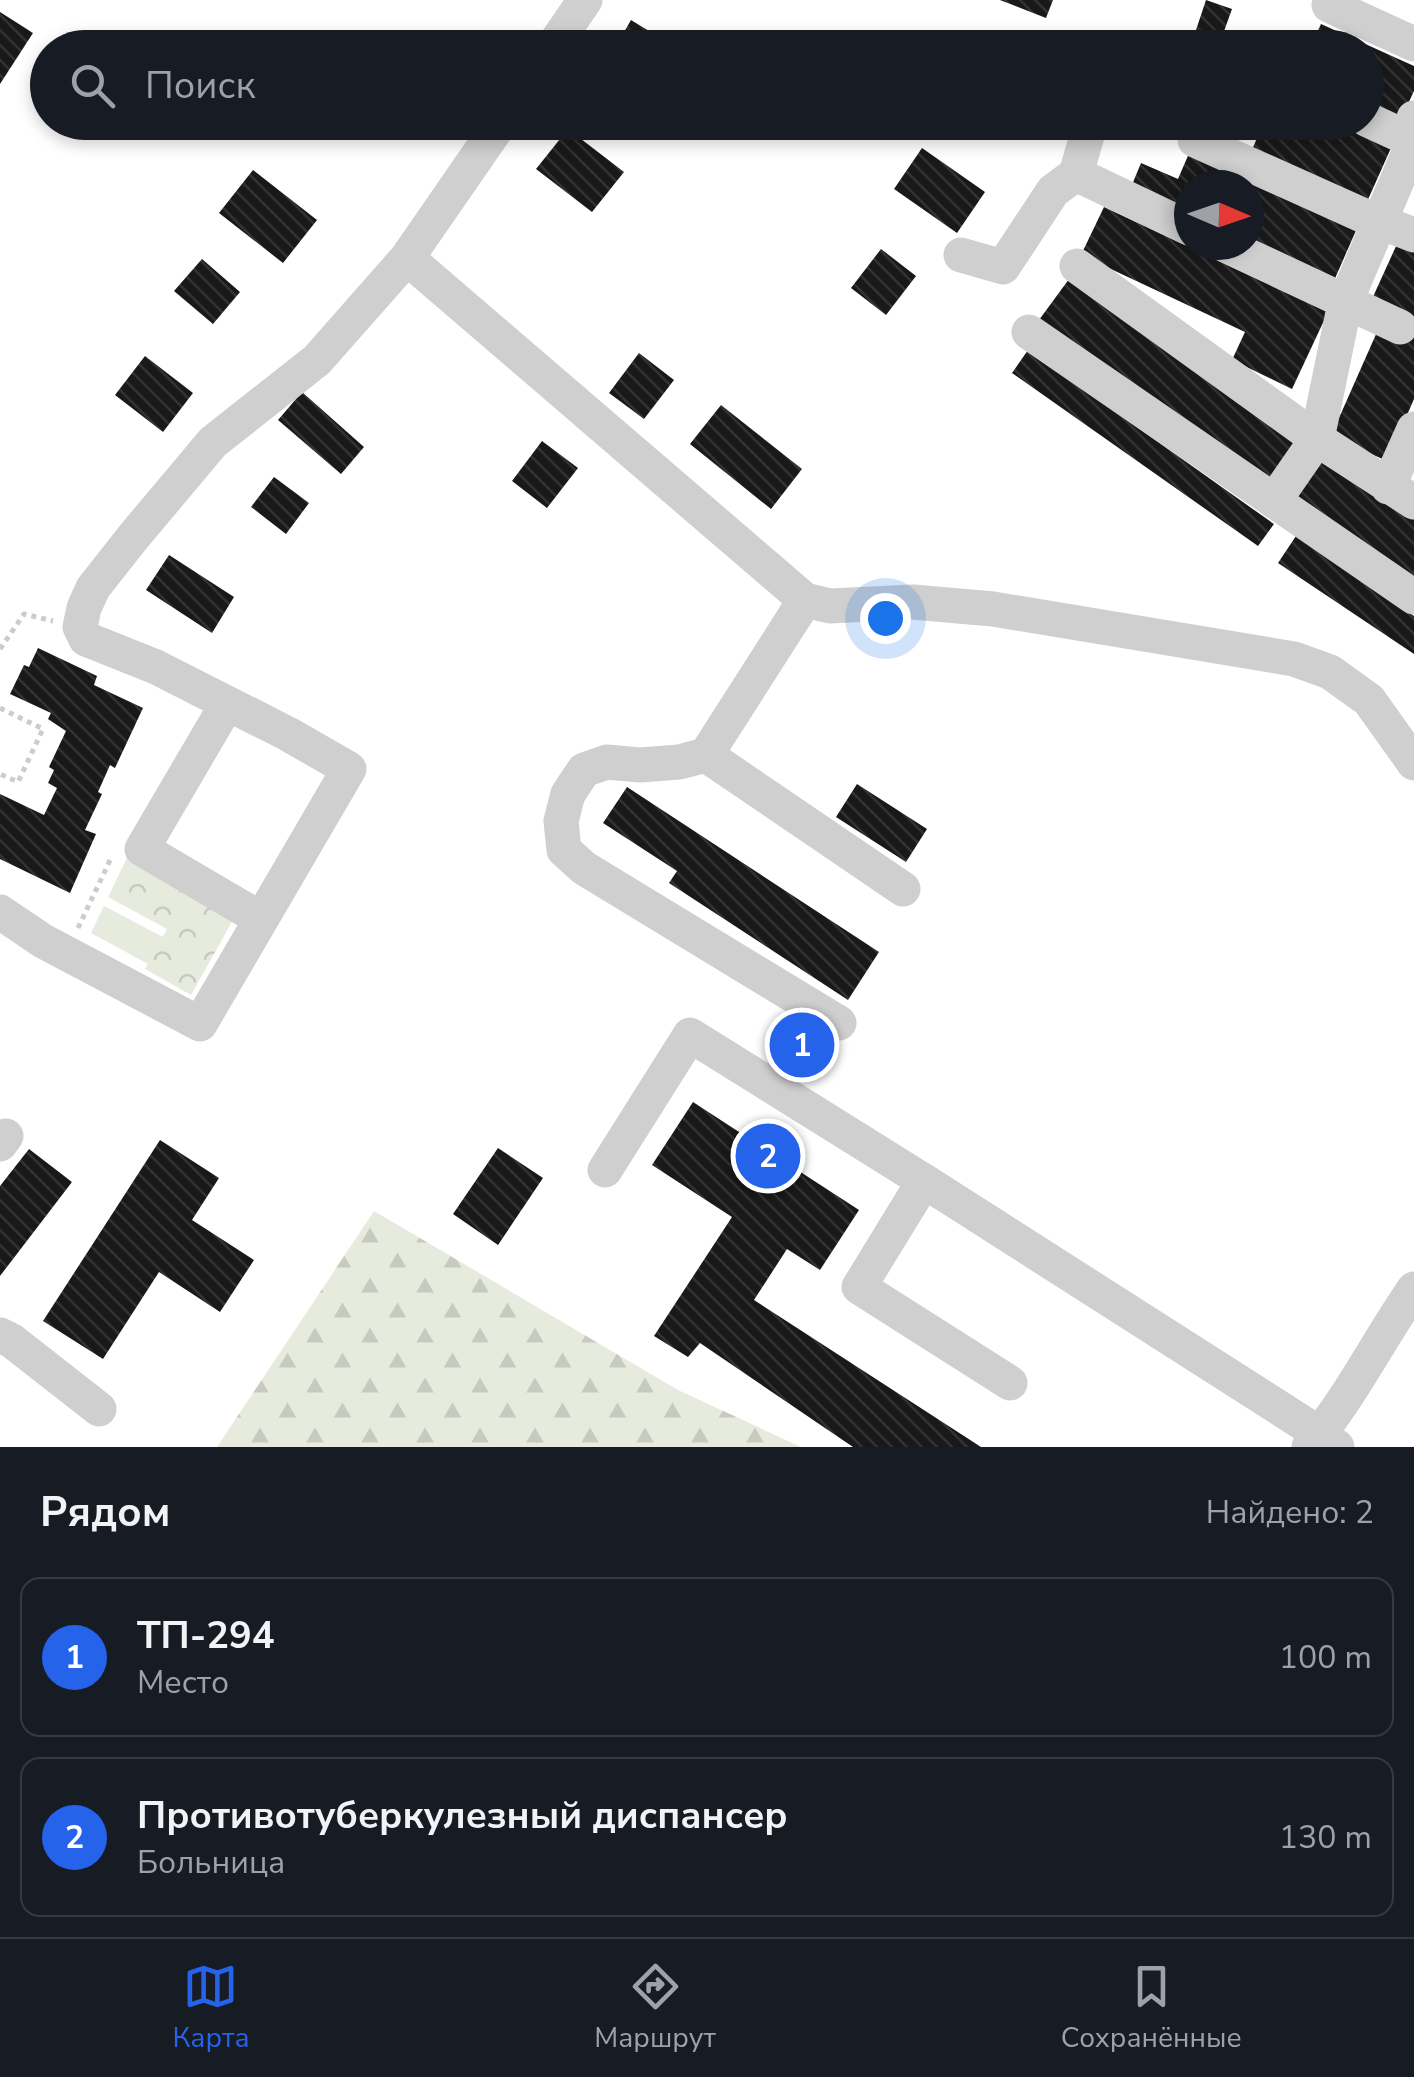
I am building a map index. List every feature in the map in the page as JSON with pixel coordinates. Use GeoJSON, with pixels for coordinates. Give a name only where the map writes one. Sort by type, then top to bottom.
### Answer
{"type":"FeatureCollection","features":[{"type":"Feature","properties":{"kind":"street"},"geometry":{"type":"LineString","coordinates":[[564,30],[585,0]]}},
{"type":"Feature","properties":{"kind":"street"},"geometry":{"type":"LineString","coordinates":[[1329,5],[1383,30]]}},
{"type":"Feature","properties":{"kind":"street"},"geometry":{"type":"LineString","coordinates":[[1384,30],[1414,44]]}},
{"type":"Feature","properties":{"kind":"street"},"geometry":{"type":"LineString","coordinates":[[1274,501],[1317,439],[1346,303],[1408,155],[1412,133],[1384,125]]}},
{"type":"Feature","properties":{"kind":"street"},"geometry":{"type":"LineString","coordinates":[[0,912],[43,940],[200,1024],[350,769],[156,666],[86,640],[80,627],[84,608],[93,588],[213,442],[318,360],[408,258],[489,140]]}},
{"type":"Feature","properties":{"kind":"street"},"geometry":{"type":"LineString","coordinates":[[960,255],[1003,267],[1053,191],[1076,174],[1086,140]]}},
{"type":"Feature","properties":{"kind":"street"},"geometry":{"type":"LineString","coordinates":[[1194,140],[1414,234]]}},
{"type":"Feature","properties":{"kind":"street"},"geometry":{"type":"LineString","coordinates":[[1076,174],[1174,221]]}},
{"type":"Feature","properties":{"kind":"street"},"geometry":{"type":"LineString","coordinates":[[408,258],[805,600],[830,606],[913,602],[992,610],[1294,659],[1330,672],[1369,700],[1414,764]]}},
{"type":"Feature","properties":{"kind":"street"},"geometry":{"type":"LineString","coordinates":[[1256,260],[1400,327]]}},
{"type":"Feature","properties":{"kind":"street"},"geometry":{"type":"LineString","coordinates":[[1077,266],[1317,439],[1401,494],[1414,429]]}},
{"type":"Feature","properties":{"kind":"street"},"geometry":{"type":"LineString","coordinates":[[1029,332],[1414,597]]}},
{"type":"Feature","properties":{"kind":"street"},"geometry":{"type":"LineString","coordinates":[[805,600],[706,755],[640,766],[607,762],[584,770],[568,794],[561,822],[564,850],[584,868],[839,1023]]}},
{"type":"Feature","properties":{"kind":"street"},"geometry":{"type":"LineString","coordinates":[[227,704],[142,848],[262,919]]}},
{"type":"Feature","properties":{"kind":"street"},"geometry":{"type":"LineString","coordinates":[[706,755],[903,889]]}},
{"type":"Feature","properties":{"kind":"street"},"geometry":{"type":"LineString","coordinates":[[605,1170],[690,1034],[924,1181],[1322,1443],[1384,1332],[1414,1289]]}},
{"type":"Feature","properties":{"kind":"street"},"geometry":{"type":"LineString","coordinates":[[924,1181],[858,1286],[1010,1383]]}},
{"type":"Feature","properties":{"kind":"street"},"geometry":{"type":"LineString","coordinates":[[0,1335],[99,1409]]}},
{"type":"Feature","properties":{"kind":"path"},"geometry":{"type":"LineString","coordinates":[[0,649],[24,614],[80,627]]}},
{"type":"Feature","properties":{"kind":"path"},"geometry":{"type":"LineString","coordinates":[[0,708],[43,729],[18,782],[0,774]]}},
{"type":"Feature","properties":{"kind":"green space"},"geometry":{"type":"Polygon","coordinates":[[[127,858],[233,920],[191,995],[145,969],[167,929],[108,897],[127,858]]]}},
{"type":"Feature","properties":{"kind":"green space"},"geometry":{"type":"Polygon","coordinates":[[[104,906],[163,937],[148,964],[91,933],[104,906]]]}},
{"type":"Feature","properties":{"kind":"green space"},"geometry":{"type":"Polygon","coordinates":[[[374,1211],[678,1390],[801,1447],[217,1447],[374,1211]]]}},
{"type":"Feature","properties":{"kind":"building"},"geometry":{"type":"Polygon","coordinates":[[[1000,0],[1053,0],[1046,18],[1000,0]]]}},
{"type":"Feature","properties":{"kind":"building"},"geometry":{"type":"Polygon","coordinates":[[[1206,0],[1232,9],[1224,30],[1196,30],[1206,0]]]}},
{"type":"Feature","properties":{"kind":"building"},"geometry":{"type":"Polygon","coordinates":[[[0,12],[30,31],[30,38],[0,84],[0,12]]]}},
{"type":"Feature","properties":{"kind":"building"},"geometry":{"type":"Polygon","coordinates":[[[631,20],[647,30],[625,30],[631,20]]]}},
{"type":"Feature","properties":{"kind":"building"},"geometry":{"type":"Polygon","coordinates":[[[1384,52],[1414,66],[1414,91],[1401,119],[1384,111],[1384,52]]]}},
{"type":"Feature","properties":{"kind":"building"},"geometry":{"type":"Polygon","coordinates":[[[559,140],[582,140],[624,172],[592,212],[536,169],[559,140]]]}},
{"type":"Feature","properties":{"kind":"building"},"geometry":{"type":"Polygon","coordinates":[[[1256,140],[1374,140],[1391,148],[1366,204],[1251,152],[1256,140]]]}},
{"type":"Feature","properties":{"kind":"building"},"geometry":{"type":"Polygon","coordinates":[[[922,148],[985,192],[957,233],[894,189],[922,148]]]}},
{"type":"Feature","properties":{"kind":"building"},"geometry":{"type":"Polygon","coordinates":[[[1190,151],[1233,170],[1182,170],[1190,151]]]}},
{"type":"Feature","properties":{"kind":"building"},"geometry":{"type":"Polygon","coordinates":[[[1141,163],[1174,177],[1174,212],[1129,192],[1141,163]]]}},
{"type":"Feature","properties":{"kind":"building"},"geometry":{"type":"Polygon","coordinates":[[[253,170],[317,220],[283,263],[219,213],[253,170]]]}},
{"type":"Feature","properties":{"kind":"building"},"geometry":{"type":"Polygon","coordinates":[[[1264,184],[1358,226],[1333,283],[1264,253],[1264,184]]]}},
{"type":"Feature","properties":{"kind":"building"},"geometry":{"type":"Polygon","coordinates":[[[1104,207],[1174,240],[1174,260],[1217,260],[1328,312],[1292,389],[1232,360],[1245,332],[1081,255],[1104,207]]]}},
{"type":"Feature","properties":{"kind":"building"},"geometry":{"type":"Polygon","coordinates":[[[1397,244],[1414,251],[1414,399],[1387,461],[1331,436],[1377,332],[1372,299],[1397,244]]]}},
{"type":"Feature","properties":{"kind":"building"},"geometry":{"type":"Polygon","coordinates":[[[881,249],[916,276],[886,315],[851,288],[881,249]]]}},
{"type":"Feature","properties":{"kind":"building"},"geometry":{"type":"Polygon","coordinates":[[[202,259],[240,292],[213,324],[174,291],[202,259]]]}},
{"type":"Feature","properties":{"kind":"building"},"geometry":{"type":"Polygon","coordinates":[[[1072,275],[1302,441],[1270,486],[1039,320],[1072,275]]]}},
{"type":"Feature","properties":{"kind":"building"},"geometry":{"type":"Polygon","coordinates":[[[1028,350],[1274,524],[1258,546],[1012,373],[1028,350]]]}},
{"type":"Feature","properties":{"kind":"building"},"geometry":{"type":"Polygon","coordinates":[[[639,353],[674,380],[644,419],[609,393],[639,353]]]}},
{"type":"Feature","properties":{"kind":"building"},"geometry":{"type":"Polygon","coordinates":[[[145,356],[193,393],[163,432],[115,395],[145,356]]]}},
{"type":"Feature","properties":{"kind":"building"},"geometry":{"type":"Polygon","coordinates":[[[302,392],[364,447],[341,474],[278,420],[302,392]]]}},
{"type":"Feature","properties":{"kind":"building"},"geometry":{"type":"Polygon","coordinates":[[[721,405],[802,469],[771,509],[690,444],[721,405]]]}},
{"type":"Feature","properties":{"kind":"building"},"geometry":{"type":"Polygon","coordinates":[[[542,441],[578,468],[547,508],[512,481],[542,441]]]}},
{"type":"Feature","properties":{"kind":"building"},"geometry":{"type":"Polygon","coordinates":[[[1322,453],[1414,515],[1414,583],[1291,500],[1322,453]]]}},
{"type":"Feature","properties":{"kind":"building"},"geometry":{"type":"Polygon","coordinates":[[[274,477],[309,503],[286,534],[251,507],[274,477]]]}},
{"type":"Feature","properties":{"kind":"building"},"geometry":{"type":"Polygon","coordinates":[[[1296,536],[1414,616],[1414,654],[1278,563],[1296,536]]]}},
{"type":"Feature","properties":{"kind":"building"},"geometry":{"type":"Polygon","coordinates":[[[169,555],[234,597],[212,633],[146,590],[169,555]]]}},
{"type":"Feature","properties":{"kind":"building"},"geometry":{"type":"Polygon","coordinates":[[[38,648],[97,676],[94,685],[143,708],[115,768],[110,765],[98,792],[102,794],[85,830],[96,834],[70,893],[0,859],[0,794],[44,815],[57,788],[48,783],[54,770],[49,767],[66,731],[48,719],[51,713],[10,694],[24,665],[29,667],[38,648]]]}},
{"type":"Feature","properties":{"kind":"building"},"geometry":{"type":"Polygon","coordinates":[[[857,784],[927,829],[906,862],[836,817],[857,784]]]}},
{"type":"Feature","properties":{"kind":"building"},"geometry":{"type":"Polygon","coordinates":[[[627,787],[879,952],[848,1000],[669,883],[677,871],[603,823],[627,787]]]}},
{"type":"Feature","properties":{"kind":"building"},"geometry":{"type":"Polygon","coordinates":[[[794,1024],[824,1046],[810,1066],[780,1043],[794,1024]]]}},
{"type":"Feature","properties":{"kind":"building"},"geometry":{"type":"Polygon","coordinates":[[[693,1102],[859,1210],[820,1270],[787,1249],[754,1300],[981,1447],[853,1447],[700,1343],[688,1357],[654,1336],[732,1217],[652,1165],[693,1102]]]}},
{"type":"Feature","properties":{"kind":"building"},"geometry":{"type":"Polygon","coordinates":[[[160,1140],[219,1178],[192,1220],[254,1260],[220,1312],[159,1272],[103,1359],[43,1321],[160,1140]]]}},
{"type":"Feature","properties":{"kind":"building"},"geometry":{"type":"Polygon","coordinates":[[[498,1148],[543,1178],[498,1245],[453,1214],[498,1148]]]}},
{"type":"Feature","properties":{"kind":"building"},"geometry":{"type":"Polygon","coordinates":[[[29,1149],[72,1182],[0,1276],[0,1186],[29,1149]]]}},
{"type":"Feature","properties":{"kind":"place","name":"ТП-294"},"geometry":{"type":"Point","coordinates":[802,1045]}},
{"type":"Feature","properties":{"kind":"place","name":"Противотуберкулезный диспансер"},"geometry":{"type":"Point","coordinates":[768,1156]}}]}
